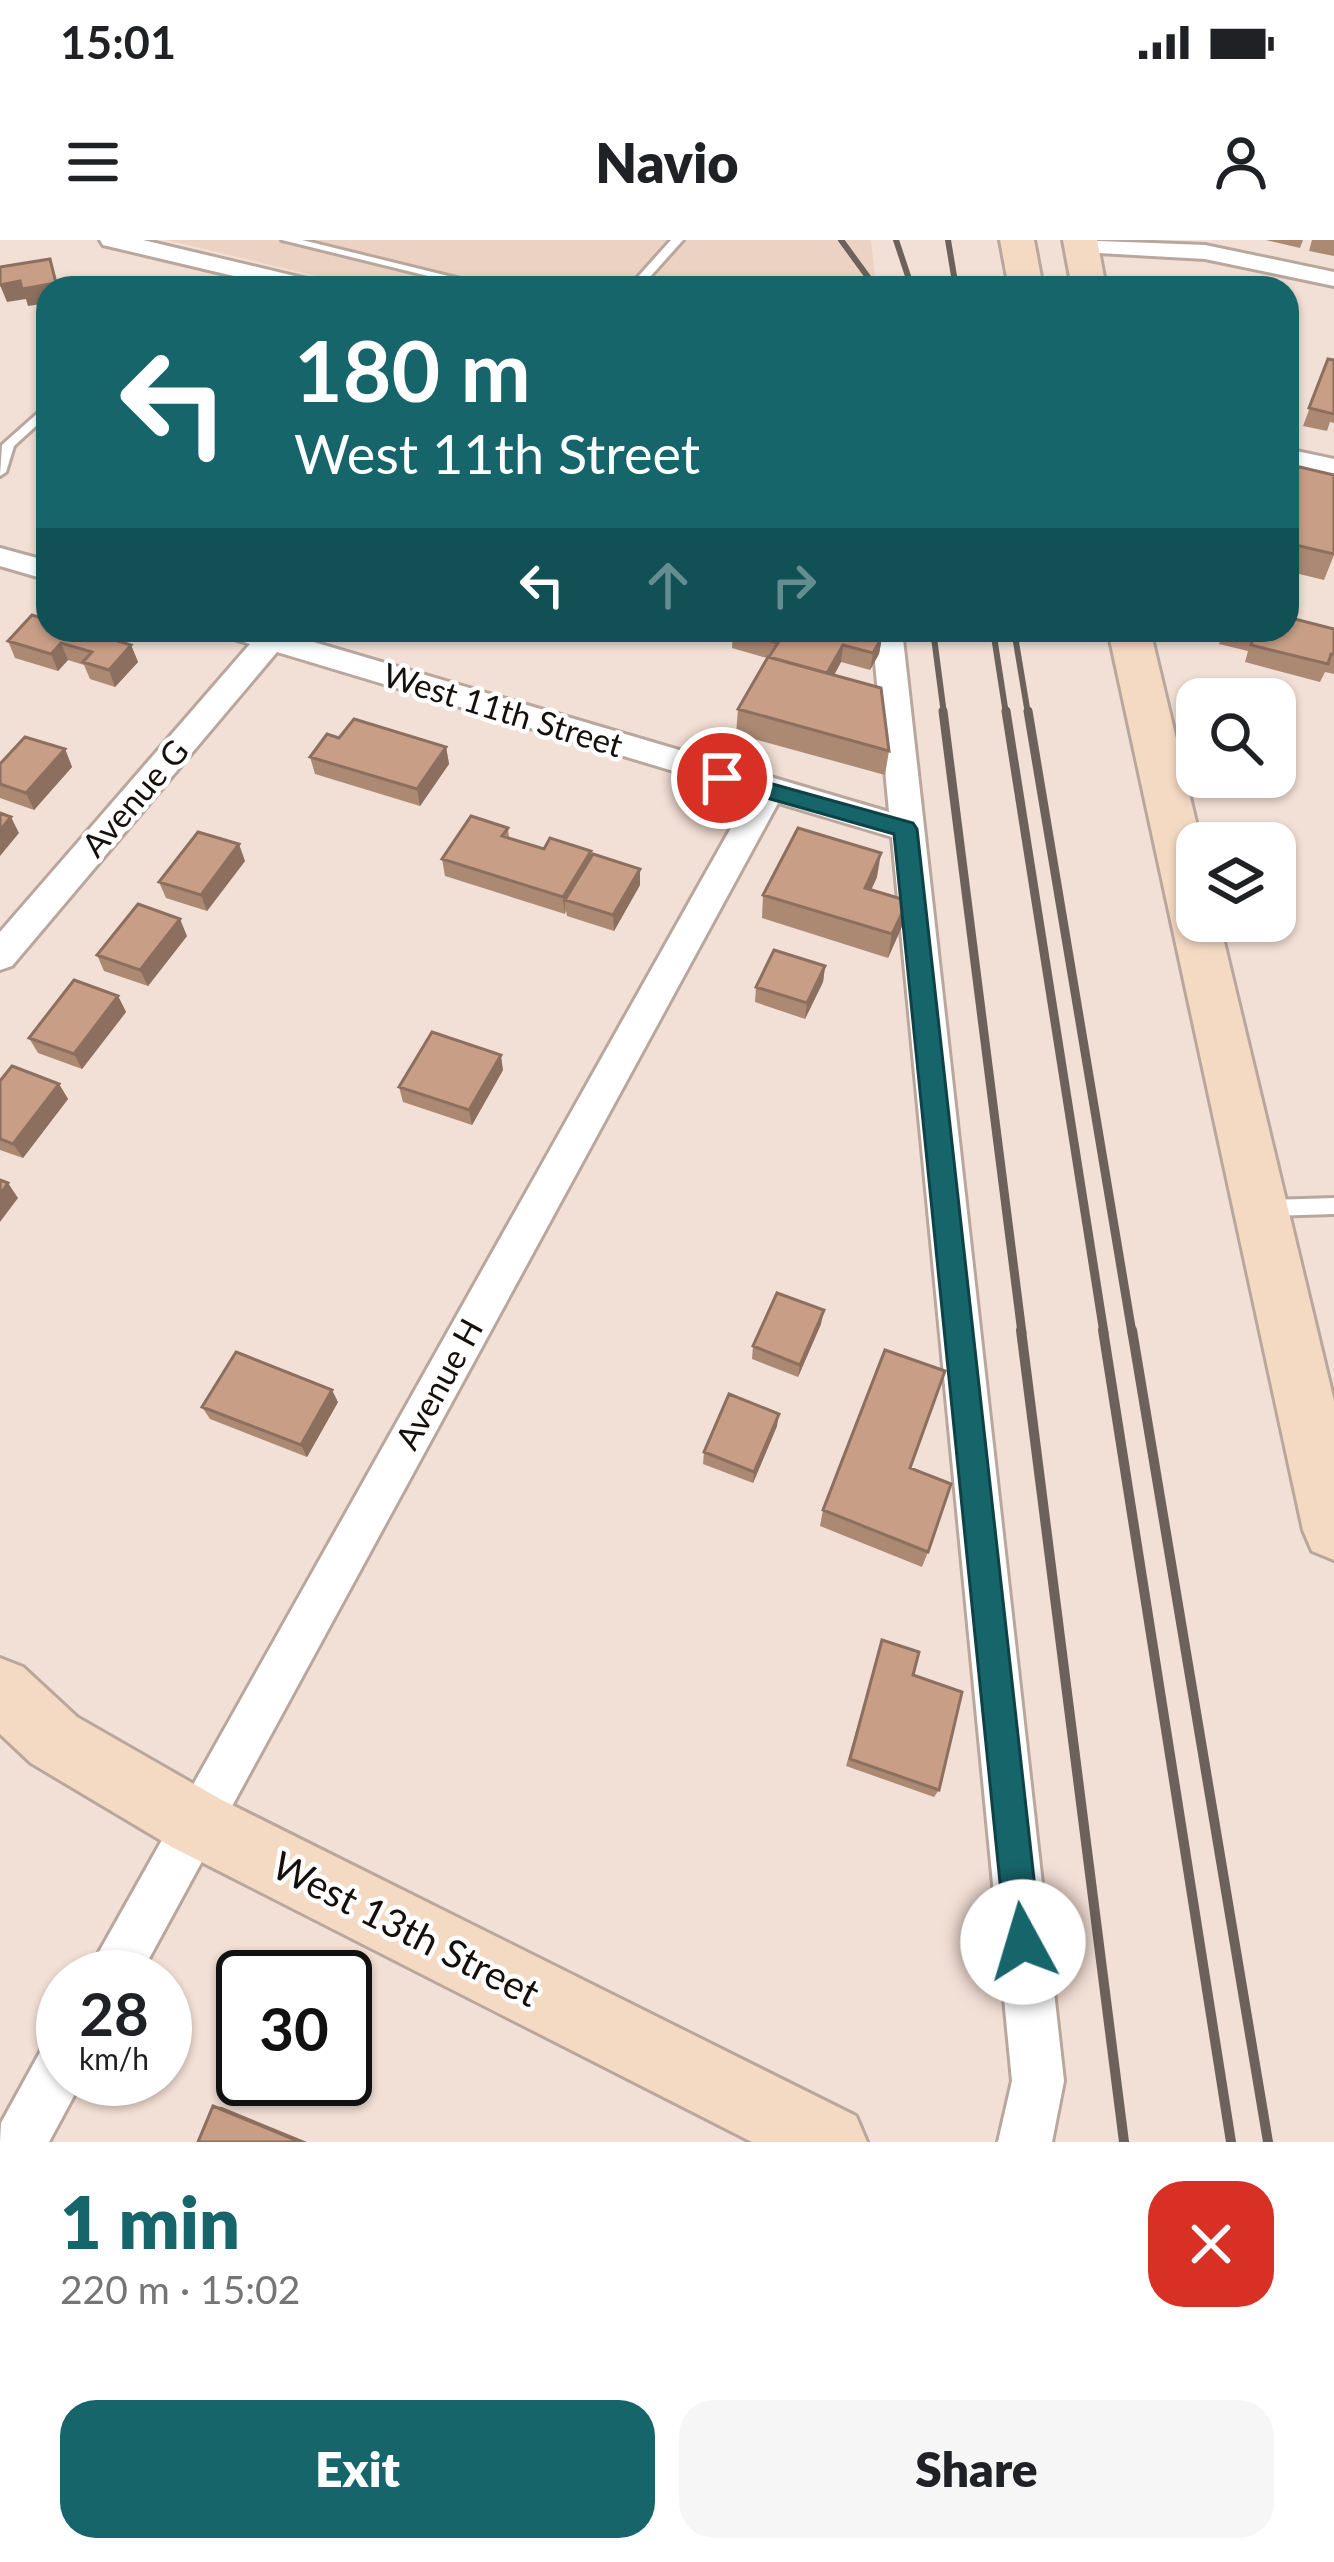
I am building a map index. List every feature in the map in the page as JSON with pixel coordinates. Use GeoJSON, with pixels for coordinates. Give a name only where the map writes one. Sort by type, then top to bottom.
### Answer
{"type":"FeatureCollection","features":[{"type":"Feature","properties":{"kind":"main road"},"geometry":{"type":"LineString","coordinates":[[1017,240],[1024,276]]}},
{"type":"Feature","properties":{"kind":"main road"},"geometry":{"type":"LineString","coordinates":[[1080,243],[1087,276]]}},
{"type":"Feature","properties":{"kind":"main road"},"geometry":{"type":"LineString","coordinates":[[1132,642],[1334,1530]]}},
{"type":"Feature","properties":{"kind":"main road","name":"West 13th Street"},"geometry":{"type":"LineString","coordinates":[[0,1690],[54,1740],[196,1823],[830,2142]]}},
{"type":"Feature","properties":{"kind":"street"},"geometry":{"type":"LineString","coordinates":[[112,240],[230,276]]}},
{"type":"Feature","properties":{"kind":"street"},"geometry":{"type":"LineString","coordinates":[[1080,243],[1205,252],[1334,279]]}},
{"type":"Feature","properties":{"kind":"street"},"geometry":{"type":"LineString","coordinates":[[1299,460],[1334,467]]}},
{"type":"Feature","properties":{"kind":"street"},"geometry":{"type":"LineString","coordinates":[[0,556],[36,567]]}},
{"type":"Feature","properties":{"kind":"street","name":"Avenue G"},"geometry":{"type":"LineString","coordinates":[[0,956],[249,642]]}},
{"type":"Feature","properties":{"kind":"street","name":"West 11th Street"},"geometry":{"type":"LineString","coordinates":[[278,642],[905,829]]}},
{"type":"Feature","properties":{"kind":"street"},"geometry":{"type":"LineString","coordinates":[[888,642],[1038,2081],[1025,2142]]}},
{"type":"Feature","properties":{"kind":"street","name":"Avenue H"},"geometry":{"type":"LineString","coordinates":[[126,1950],[768,791]]}},
{"type":"Feature","properties":{"kind":"street"},"geometry":{"type":"LineString","coordinates":[[20,2142],[40,2106]]}},
{"type":"Feature","properties":{"kind":"lane"},"geometry":{"type":"LineString","coordinates":[[288,240],[440,276]]}},
{"type":"Feature","properties":{"kind":"lane"},"geometry":{"type":"LineString","coordinates":[[645,276],[677,240]]}},
{"type":"Feature","properties":{"kind":"lane"},"geometry":{"type":"LineString","coordinates":[[0,472],[8,445],[36,419]]}},
{"type":"Feature","properties":{"kind":"lane"},"geometry":{"type":"LineString","coordinates":[[1261,1208],[1334,1206]]}},
{"type":"Feature","properties":{"kind":"shaded area"},"geometry":{"type":"Polygon","coordinates":[[[167,240],[871,240],[875,276],[316,276],[167,240]]]}},
{"type":"Feature","properties":{"kind":"building"},"geometry":{"type":"Polygon","coordinates":[[[50,259],[54,276],[36,276],[36,287],[22,289],[20,281],[0,285],[0,267],[50,259]]]}},
{"type":"Feature","properties":{"kind":"building"},"geometry":{"type":"Polygon","coordinates":[[[1328,359],[1334,360],[1334,414],[1309,408],[1328,359]]]}},
{"type":"Feature","properties":{"kind":"building"},"geometry":{"type":"Polygon","coordinates":[[[1299,467],[1334,475],[1334,554],[1299,546],[1299,467]]]}},
{"type":"Feature","properties":{"kind":"building"},"geometry":{"type":"Polygon","coordinates":[[[32,615],[36,616],[36,642],[131,645],[109,670],[83,662],[92,652],[61,643],[51,654],[8,641],[32,615]]]}},
{"type":"Feature","properties":{"kind":"building"},"geometry":{"type":"Polygon","coordinates":[[[1299,620],[1334,629],[1334,654],[1328,664],[1251,645],[1299,642],[1299,620]]]}},
{"type":"Feature","properties":{"kind":"building"},"geometry":{"type":"Polygon","coordinates":[[[775,642],[879,642],[873,653],[843,645],[827,673],[769,657],[778,643],[775,642]]]}},
{"type":"Feature","properties":{"kind":"building"},"geometry":{"type":"Polygon","coordinates":[[[768,657],[881,688],[889,751],[738,709],[768,657]]]}},
{"type":"Feature","properties":{"kind":"building"},"geometry":{"type":"Polygon","coordinates":[[[354,719],[446,747],[417,789],[310,757],[327,734],[339,738],[354,719]]]}},
{"type":"Feature","properties":{"kind":"building"},"geometry":{"type":"Polygon","coordinates":[[[25,737],[65,749],[26,793],[0,784],[0,764],[25,737]]]}},
{"type":"Feature","properties":{"kind":"building"},"geometry":{"type":"Polygon","coordinates":[[[0,813],[11,817],[0,830],[0,813]]]}},
{"type":"Feature","properties":{"kind":"building"},"geometry":{"type":"Polygon","coordinates":[[[471,816],[508,828],[502,836],[544,849],[550,838],[591,851],[563,897],[442,859],[471,816]]]}},
{"type":"Feature","properties":{"kind":"building"},"geometry":{"type":"Polygon","coordinates":[[[798,828],[881,853],[865,888],[908,901],[892,934],[763,895],[798,828]]]}},
{"type":"Feature","properties":{"kind":"building"},"geometry":{"type":"Polygon","coordinates":[[[198,832],[239,844],[201,895],[159,882],[198,832]]]}},
{"type":"Feature","properties":{"kind":"building"},"geometry":{"type":"Polygon","coordinates":[[[593,854],[640,869],[613,915],[565,900],[593,854]]]}},
{"type":"Feature","properties":{"kind":"building"},"geometry":{"type":"Polygon","coordinates":[[[138,904],[180,919],[140,970],[97,955],[138,904]]]}},
{"type":"Feature","properties":{"kind":"building"},"geometry":{"type":"Polygon","coordinates":[[[774,950],[825,966],[807,1003],[756,987],[774,950]]]}},
{"type":"Feature","properties":{"kind":"building"},"geometry":{"type":"Polygon","coordinates":[[[74,980],[118,996],[74,1054],[29,1038],[74,980]]]}},
{"type":"Feature","properties":{"kind":"building"},"geometry":{"type":"Polygon","coordinates":[[[432,1032],[501,1055],[469,1110],[399,1087],[432,1032]]]}},
{"type":"Feature","properties":{"kind":"building"},"geometry":{"type":"Polygon","coordinates":[[[12,1066],[59,1084],[13,1144],[0,1139],[0,1081],[12,1066]]]}},
{"type":"Feature","properties":{"kind":"building"},"geometry":{"type":"Polygon","coordinates":[[[777,1293],[824,1310],[800,1365],[753,1346],[777,1293]]]}},
{"type":"Feature","properties":{"kind":"building"},"geometry":{"type":"Polygon","coordinates":[[[885,1350],[945,1371],[910,1468],[951,1484],[928,1552],[823,1510],[885,1350]]]}},
{"type":"Feature","properties":{"kind":"building"},"geometry":{"type":"Polygon","coordinates":[[[236,1352],[332,1390],[301,1445],[202,1407],[236,1352]]]}},
{"type":"Feature","properties":{"kind":"building"},"geometry":{"type":"Polygon","coordinates":[[[729,1394],[779,1414],[754,1472],[704,1452],[729,1394]]]}},
{"type":"Feature","properties":{"kind":"building"},"geometry":{"type":"Polygon","coordinates":[[[882,1640],[919,1652],[913,1675],[962,1692],[939,1790],[850,1759],[882,1640]]]}},
{"type":"Feature","properties":{"kind":"building"},"geometry":{"type":"Polygon","coordinates":[[[213,2106],[300,2142],[198,2142],[213,2106]]]}},
{"type":"Feature","properties":{"kind":"railway"},"geometry":{"type":"LineString","coordinates":[[841,240],[867,276]]}},
{"type":"Feature","properties":{"kind":"railway"},"geometry":{"type":"LineString","coordinates":[[896,240],[908,276]]}},
{"type":"Feature","properties":{"kind":"railway"},"geometry":{"type":"LineString","coordinates":[[948,240],[954,276]]}},
{"type":"Feature","properties":{"kind":"railway"},"geometry":{"type":"LineString","coordinates":[[935,642],[944,714]]}},
{"type":"Feature","properties":{"kind":"railway"},"geometry":{"type":"LineString","coordinates":[[995,642],[1006,714]]}},
{"type":"Feature","properties":{"kind":"railway"},"geometry":{"type":"LineString","coordinates":[[1016,642],[1028,714]]}},
{"type":"Feature","properties":{"kind":"railway"},"geometry":{"type":"LineString","coordinates":[[943,711],[1022,1333]]}},
{"type":"Feature","properties":{"kind":"railway"},"geometry":{"type":"LineString","coordinates":[[1006,711],[1104,1333]]}},
{"type":"Feature","properties":{"kind":"railway"},"geometry":{"type":"LineString","coordinates":[[1028,711],[1132,1333]]}},
{"type":"Feature","properties":{"kind":"railway"},"geometry":{"type":"LineString","coordinates":[[1021,1330],[1124,2142]]}},
{"type":"Feature","properties":{"kind":"railway"},"geometry":{"type":"LineString","coordinates":[[1103,1330],[1231,2142]]}},
{"type":"Feature","properties":{"kind":"railway"},"geometry":{"type":"LineString","coordinates":[[1132,1330],[1268,2142]]}},
{"type":"Feature","properties":{"kind":"route"},"geometry":{"type":"LineString","coordinates":[[722,778],[905,829],[1023,1942]]}}]}
